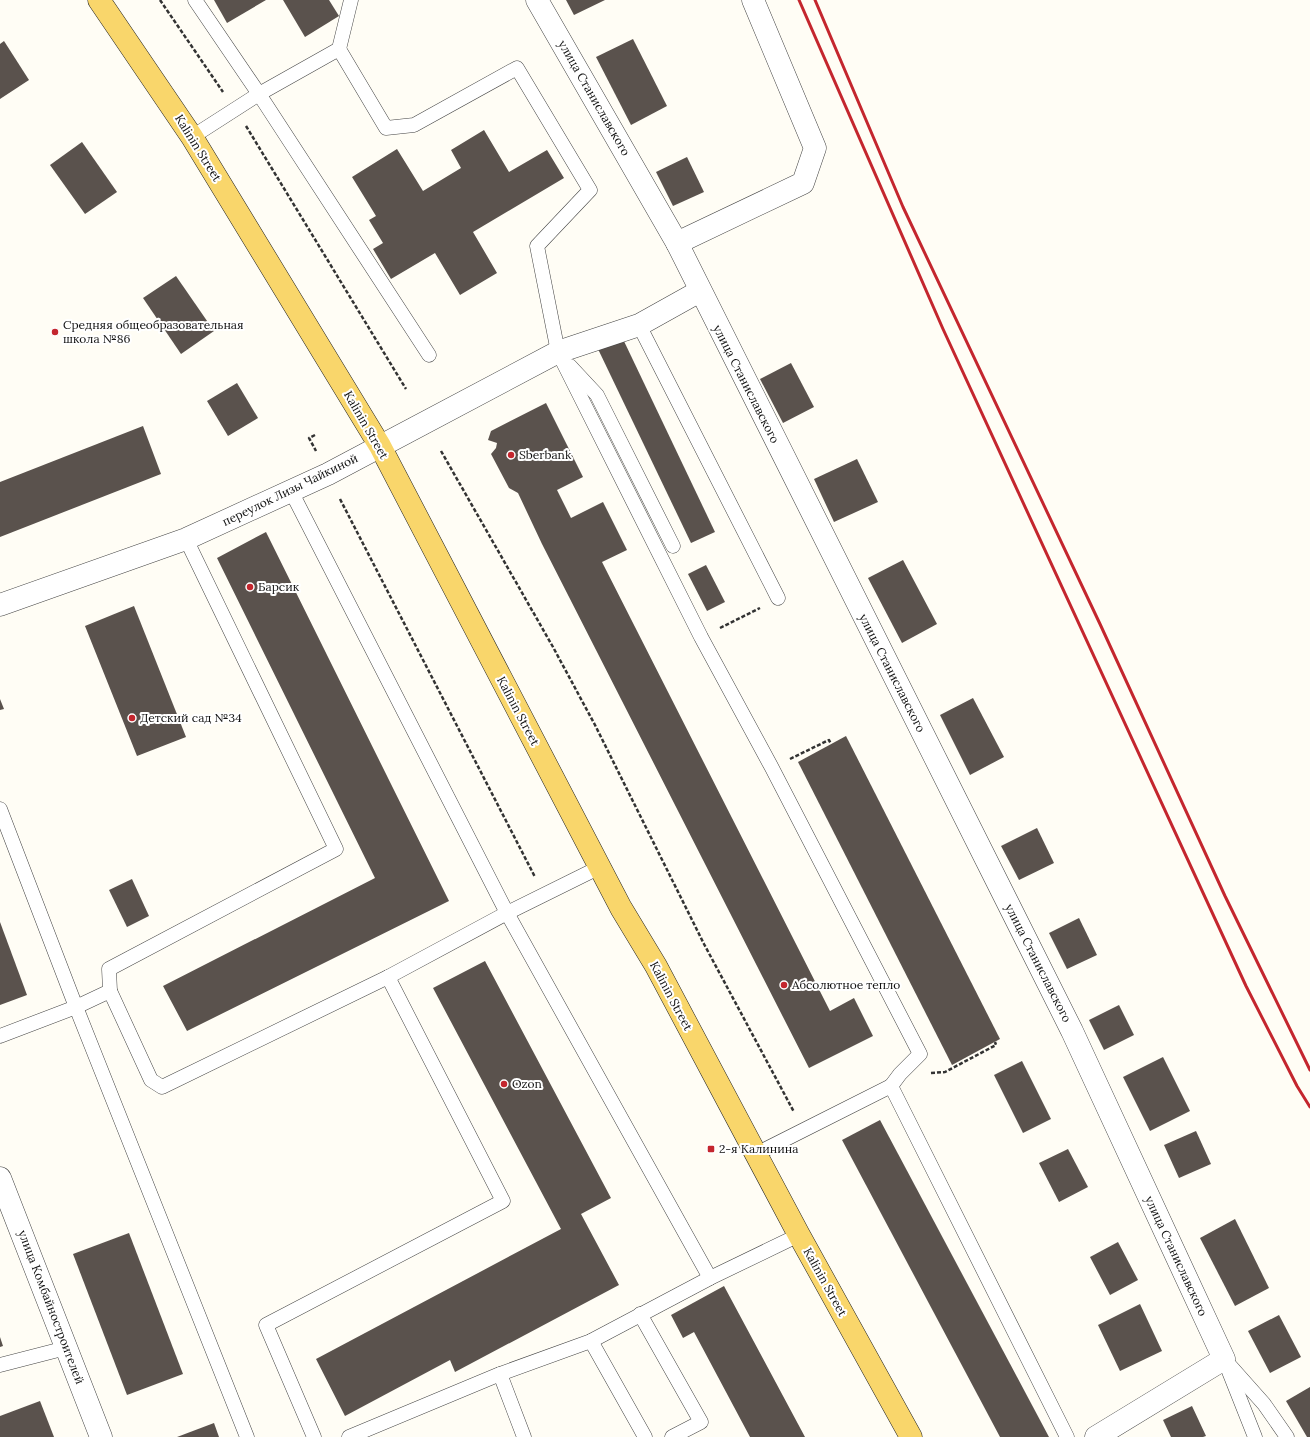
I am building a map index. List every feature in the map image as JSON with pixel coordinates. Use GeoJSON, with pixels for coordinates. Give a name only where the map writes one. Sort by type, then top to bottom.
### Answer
{"type":"FeatureCollection","features":[{"type":"Feature","properties":{"kind":"main road","name":"Kalinin Street"},"geometry":{"type":"LineString","coordinates":[[100,0],[192,137],[380,446],[621,908],[656,966],[799,1236],[911,1437]]}},
{"type":"Feature","properties":{"kind":"street","name":"улица Станиславского"},"geometry":{"type":"LineString","coordinates":[[537,0],[677,243],[1072,1031],[1224,1359]]}},
{"type":"Feature","properties":{"kind":"street"},"geometry":{"type":"LineString","coordinates":[[677,243],[804,183],[815,148],[753,0]]}},
{"type":"Feature","properties":{"kind":"street","name":"переулок Лизы Чайкиной"},"geometry":{"type":"LineString","coordinates":[[0,605],[186,539],[328,474],[558,352],[639,325],[700,291]]}},
{"type":"Feature","properties":{"kind":"street","name":"улица Комбайностроителей"},"geometry":{"type":"LineString","coordinates":[[0,1178],[101,1437]]}},
{"type":"Feature","properties":{"kind":"street"},"geometry":{"type":"LineString","coordinates":[[1096,1437],[1224,1359]]}},
{"type":"Feature","properties":{"kind":"lane"},"geometry":{"type":"LineString","coordinates":[[195,0],[259,94],[430,355]]}},
{"type":"Feature","properties":{"kind":"lane"},"geometry":{"type":"LineString","coordinates":[[351,0],[339,48],[386,128],[414,126],[517,68],[590,190],[537,246],[558,352],[701,637],[776,776],[920,1054],[900,1074],[891,1086],[756,1154]]}},
{"type":"Feature","properties":{"kind":"lane"},"geometry":{"type":"LineString","coordinates":[[192,137],[259,94],[339,48]]}},
{"type":"Feature","properties":{"kind":"lane"},"geometry":{"type":"LineString","coordinates":[[639,325],[778,598]]}},
{"type":"Feature","properties":{"kind":"lane"},"geometry":{"type":"LineString","coordinates":[[558,352],[597,395],[673,546]]}},
{"type":"Feature","properties":{"kind":"lane"},"geometry":{"type":"LineString","coordinates":[[291,491],[507,913],[710,1278]]}},
{"type":"Feature","properties":{"kind":"lane"},"geometry":{"type":"LineString","coordinates":[[186,539],[336,849],[109,969],[110,991],[151,1080],[162,1087],[388,977],[507,913],[600,867]]}},
{"type":"Feature","properties":{"kind":"lane"},"geometry":{"type":"LineString","coordinates":[[0,809],[76,1007],[247,1437]]}},
{"type":"Feature","properties":{"kind":"lane"},"geometry":{"type":"LineString","coordinates":[[314,1437],[266,1325],[504,1201],[388,977]]}},
{"type":"Feature","properties":{"kind":"lane"},"geometry":{"type":"LineString","coordinates":[[0,1036],[76,1007],[110,991]]}},
{"type":"Feature","properties":{"kind":"lane"},"geometry":{"type":"LineString","coordinates":[[891,1086],[1067,1437]]}},
{"type":"Feature","properties":{"kind":"lane"},"geometry":{"type":"LineString","coordinates":[[349,1437],[500,1374],[591,1341],[710,1278],[799,1236]]}},
{"type":"Feature","properties":{"kind":"lane"},"geometry":{"type":"LineString","coordinates":[[640,1314],[701,1422],[672,1437]]}},
{"type":"Feature","properties":{"kind":"lane"},"geometry":{"type":"LineString","coordinates":[[591,1341],[645,1437]]}},
{"type":"Feature","properties":{"kind":"lane"},"geometry":{"type":"LineString","coordinates":[[0,1365],[66,1348]]}},
{"type":"Feature","properties":{"kind":"lane"},"geometry":{"type":"LineString","coordinates":[[1224,1359],[1255,1437]]}},
{"type":"Feature","properties":{"kind":"lane"},"geometry":{"type":"LineString","coordinates":[[1224,1359],[1264,1404],[1287,1437]]}},
{"type":"Feature","properties":{"kind":"lane"},"geometry":{"type":"LineString","coordinates":[[500,1374],[524,1437]]}},
{"type":"Feature","properties":{"kind":"path"},"geometry":{"type":"LineString","coordinates":[[160,0],[236,110],[406,388]]}},
{"type":"Feature","properties":{"kind":"path"},"geometry":{"type":"LineString","coordinates":[[314,435],[309,438],[316,451]]}},
{"type":"Feature","properties":{"kind":"path"},"geometry":{"type":"LineString","coordinates":[[441,451],[553,648],[591,719],[704,944],[804,1130]]}},
{"type":"Feature","properties":{"kind":"path"},"geometry":{"type":"LineString","coordinates":[[340,499],[544,895]]}},
{"type":"Feature","properties":{"kind":"path"},"geometry":{"type":"LineString","coordinates":[[728,624],[778,598]]}},
{"type":"Feature","properties":{"kind":"path"},"geometry":{"type":"LineString","coordinates":[[792,758],[829,740],[831,744]]}},
{"type":"Feature","properties":{"kind":"path"},"geometry":{"type":"LineString","coordinates":[[945,1072],[996,1045],[994,1042]]}},
{"type":"Feature","properties":{"kind":"building"},"geometry":{"type":"Polygon","coordinates":[[[214,0],[266,0],[227,23],[214,0]]]}},
{"type":"Feature","properties":{"kind":"building"},"geometry":{"type":"Polygon","coordinates":[[[283,0],[329,0],[339,16],[305,37],[283,0]]]}},
{"type":"Feature","properties":{"kind":"building"},"geometry":{"type":"Polygon","coordinates":[[[566,0],[605,0],[574,15],[566,0]]]}},
{"type":"Feature","properties":{"kind":"building"},"geometry":{"type":"Polygon","coordinates":[[[633,39],[667,106],[631,125],[596,57],[633,39]]]}},
{"type":"Feature","properties":{"kind":"building"},"geometry":{"type":"Polygon","coordinates":[[[4,41],[29,80],[0,99],[0,44],[4,41]]]}},
{"type":"Feature","properties":{"kind":"building"},"geometry":{"type":"Polygon","coordinates":[[[484,130],[509,172],[547,150],[564,178],[473,232],[497,273],[460,295],[435,253],[391,279],[373,249],[383,243],[369,220],[376,216],[352,177],[397,149],[423,191],[461,168],[451,150],[484,130]]]}},
{"type":"Feature","properties":{"kind":"building"},"geometry":{"type":"Polygon","coordinates":[[[82,142],[117,192],[85,214],[50,165],[82,142]]]}},
{"type":"Feature","properties":{"kind":"building"},"geometry":{"type":"Polygon","coordinates":[[[687,157],[704,192],[673,206],[656,172],[687,157]]]}},
{"type":"Feature","properties":{"kind":"building"},"geometry":{"type":"Polygon","coordinates":[[[176,276],[214,331],[181,354],[143,298],[176,276]]]}},
{"type":"Feature","properties":{"kind":"building"},"geometry":{"type":"Polygon","coordinates":[[[622,337],[715,532],[691,543],[598,349],[622,337]]]}},
{"type":"Feature","properties":{"kind":"building"},"geometry":{"type":"Polygon","coordinates":[[[791,363],[814,407],[783,423],[760,379],[791,363]]]}},
{"type":"Feature","properties":{"kind":"building"},"geometry":{"type":"Polygon","coordinates":[[[237,383],[258,418],[228,436],[207,401],[237,383]]]}},
{"type":"Feature","properties":{"kind":"building"},"geometry":{"type":"Polygon","coordinates":[[[546,403],[583,477],[557,490],[571,518],[603,502],[627,550],[602,562],[830,1011],[854,998],[873,1036],[809,1068],[542,544],[518,493],[509,488],[491,454],[496,448],[497,443],[488,440],[491,431],[546,403]]]}},
{"type":"Feature","properties":{"kind":"building"},"geometry":{"type":"Polygon","coordinates":[[[143,426],[161,474],[0,537],[0,482],[143,426]]]}},
{"type":"Feature","properties":{"kind":"building"},"geometry":{"type":"Polygon","coordinates":[[[857,459],[878,502],[834,522],[814,479],[857,459]]]}},
{"type":"Feature","properties":{"kind":"building"},"geometry":{"type":"Polygon","coordinates":[[[266,532],[449,901],[187,1031],[163,986],[375,878],[217,558],[266,532]]]}},
{"type":"Feature","properties":{"kind":"building"},"geometry":{"type":"Polygon","coordinates":[[[903,560],[937,624],[902,643],[868,578],[903,560]]]}},
{"type":"Feature","properties":{"kind":"building"},"geometry":{"type":"Polygon","coordinates":[[[706,565],[725,602],[707,611],[688,574],[706,565]]]}},
{"type":"Feature","properties":{"kind":"building"},"geometry":{"type":"Polygon","coordinates":[[[134,606],[186,737],[137,756],[85,626],[134,606]]]}},
{"type":"Feature","properties":{"kind":"building"},"geometry":{"type":"Polygon","coordinates":[[[973,698],[1004,757],[970,775],[940,715],[973,698]]]}},
{"type":"Feature","properties":{"kind":"building"},"geometry":{"type":"Polygon","coordinates":[[[0,699],[4,709],[0,710],[0,699]]]}},
{"type":"Feature","properties":{"kind":"building"},"geometry":{"type":"Polygon","coordinates":[[[846,736],[1000,1039],[952,1065],[798,762],[846,736]]]}},
{"type":"Feature","properties":{"kind":"building"},"geometry":{"type":"Polygon","coordinates":[[[1037,828],[1054,863],[1019,880],[1001,846],[1037,828]]]}},
{"type":"Feature","properties":{"kind":"building"},"geometry":{"type":"Polygon","coordinates":[[[132,879],[149,916],[127,927],[109,890],[132,879]]]}},
{"type":"Feature","properties":{"kind":"building"},"geometry":{"type":"Polygon","coordinates":[[[1079,918],[1097,955],[1067,969],[1049,933],[1079,918]]]}},
{"type":"Feature","properties":{"kind":"building"},"geometry":{"type":"Polygon","coordinates":[[[0,922],[27,995],[0,1005],[0,922]]]}},
{"type":"Feature","properties":{"kind":"building"},"geometry":{"type":"Polygon","coordinates":[[[485,961],[611,1198],[581,1214],[619,1285],[455,1372],[450,1360],[345,1416],[316,1359],[561,1229],[433,988],[485,961]]]}},
{"type":"Feature","properties":{"kind":"building"},"geometry":{"type":"Polygon","coordinates":[[[1119,1005],[1134,1035],[1104,1050],[1089,1020],[1119,1005]]]}},
{"type":"Feature","properties":{"kind":"building"},"geometry":{"type":"Polygon","coordinates":[[[1163,1057],[1190,1111],[1150,1131],[1123,1077],[1163,1057]]]}},
{"type":"Feature","properties":{"kind":"building"},"geometry":{"type":"Polygon","coordinates":[[[1022,1061],[1051,1119],[1023,1133],[994,1075],[1022,1061]]]}},
{"type":"Feature","properties":{"kind":"building"},"geometry":{"type":"Polygon","coordinates":[[[880,1120],[1049,1437],[1000,1437],[842,1140],[880,1120]]]}},
{"type":"Feature","properties":{"kind":"building"},"geometry":{"type":"Polygon","coordinates":[[[1196,1131],[1211,1164],[1179,1178],[1164,1145],[1196,1131]]]}},
{"type":"Feature","properties":{"kind":"building"},"geometry":{"type":"Polygon","coordinates":[[[1068,1149],[1088,1187],[1059,1202],[1039,1163],[1068,1149]]]}},
{"type":"Feature","properties":{"kind":"building"},"geometry":{"type":"Polygon","coordinates":[[[1235,1219],[1269,1288],[1235,1306],[1200,1238],[1235,1219]]]}},
{"type":"Feature","properties":{"kind":"building"},"geometry":{"type":"Polygon","coordinates":[[[129,1233],[183,1374],[127,1395],[73,1254],[129,1233]]]}},
{"type":"Feature","properties":{"kind":"building"},"geometry":{"type":"Polygon","coordinates":[[[1118,1242],[1138,1280],[1110,1295],[1090,1257],[1118,1242]]]}},
{"type":"Feature","properties":{"kind":"building"},"geometry":{"type":"Polygon","coordinates":[[[724,1286],[805,1437],[750,1437],[694,1332],[683,1338],[671,1315],[724,1286]]]}},
{"type":"Feature","properties":{"kind":"building"},"geometry":{"type":"Polygon","coordinates":[[[1140,1304],[1162,1351],[1120,1371],[1098,1325],[1140,1304]]]}},
{"type":"Feature","properties":{"kind":"building"},"geometry":{"type":"Polygon","coordinates":[[[1279,1315],[1301,1357],[1270,1373],[1248,1331],[1279,1315]]]}},
{"type":"Feature","properties":{"kind":"building"},"geometry":{"type":"Polygon","coordinates":[[[0,1337],[3,1346],[0,1347],[0,1337]]]}},
{"type":"Feature","properties":{"kind":"building"},"geometry":{"type":"Polygon","coordinates":[[[1310,1387],[1310,1437],[1307,1437],[1286,1401],[1310,1387]]]}},
{"type":"Feature","properties":{"kind":"building"},"geometry":{"type":"Polygon","coordinates":[[[40,1401],[54,1437],[0,1437],[0,1416],[40,1401]]]}},
{"type":"Feature","properties":{"kind":"building"},"geometry":{"type":"Polygon","coordinates":[[[1192,1406],[1206,1436],[1171,1437],[1163,1420],[1192,1406]]]}},
{"type":"Feature","properties":{"kind":"building"},"geometry":{"type":"Polygon","coordinates":[[[214,1423],[219,1437],[177,1437],[214,1423]]]}},
{"type":"Feature","properties":{"kind":"railway"},"geometry":{"type":"LineString","coordinates":[[799,0],[943,329],[1246,986],[1297,1086],[1310,1107]]}},
{"type":"Feature","properties":{"kind":"railway"},"geometry":{"type":"LineString","coordinates":[[815,0],[903,207],[1100,624],[1225,896],[1310,1070]]}},
{"type":"Feature","properties":{"kind":"place","name":"Средняя общеобразовательная школа №86"},"geometry":{"type":"Point","coordinates":[55,332]}},
{"type":"Feature","properties":{"kind":"place","name":"Sberbank"},"geometry":{"type":"Point","coordinates":[511,455]}},
{"type":"Feature","properties":{"kind":"place","name":"Барсик"},"geometry":{"type":"Point","coordinates":[250,587]}},
{"type":"Feature","properties":{"kind":"place","name":"Детский сад №34"},"geometry":{"type":"Point","coordinates":[132,718]}},
{"type":"Feature","properties":{"kind":"place","name":"Абсолютное тепло"},"geometry":{"type":"Point","coordinates":[784,985]}},
{"type":"Feature","properties":{"kind":"place","name":"Ozon"},"geometry":{"type":"Point","coordinates":[504,1084]}},
{"type":"Feature","properties":{"kind":"place","name":"2-я Калинина"},"geometry":{"type":"Point","coordinates":[711,1149]}}]}
